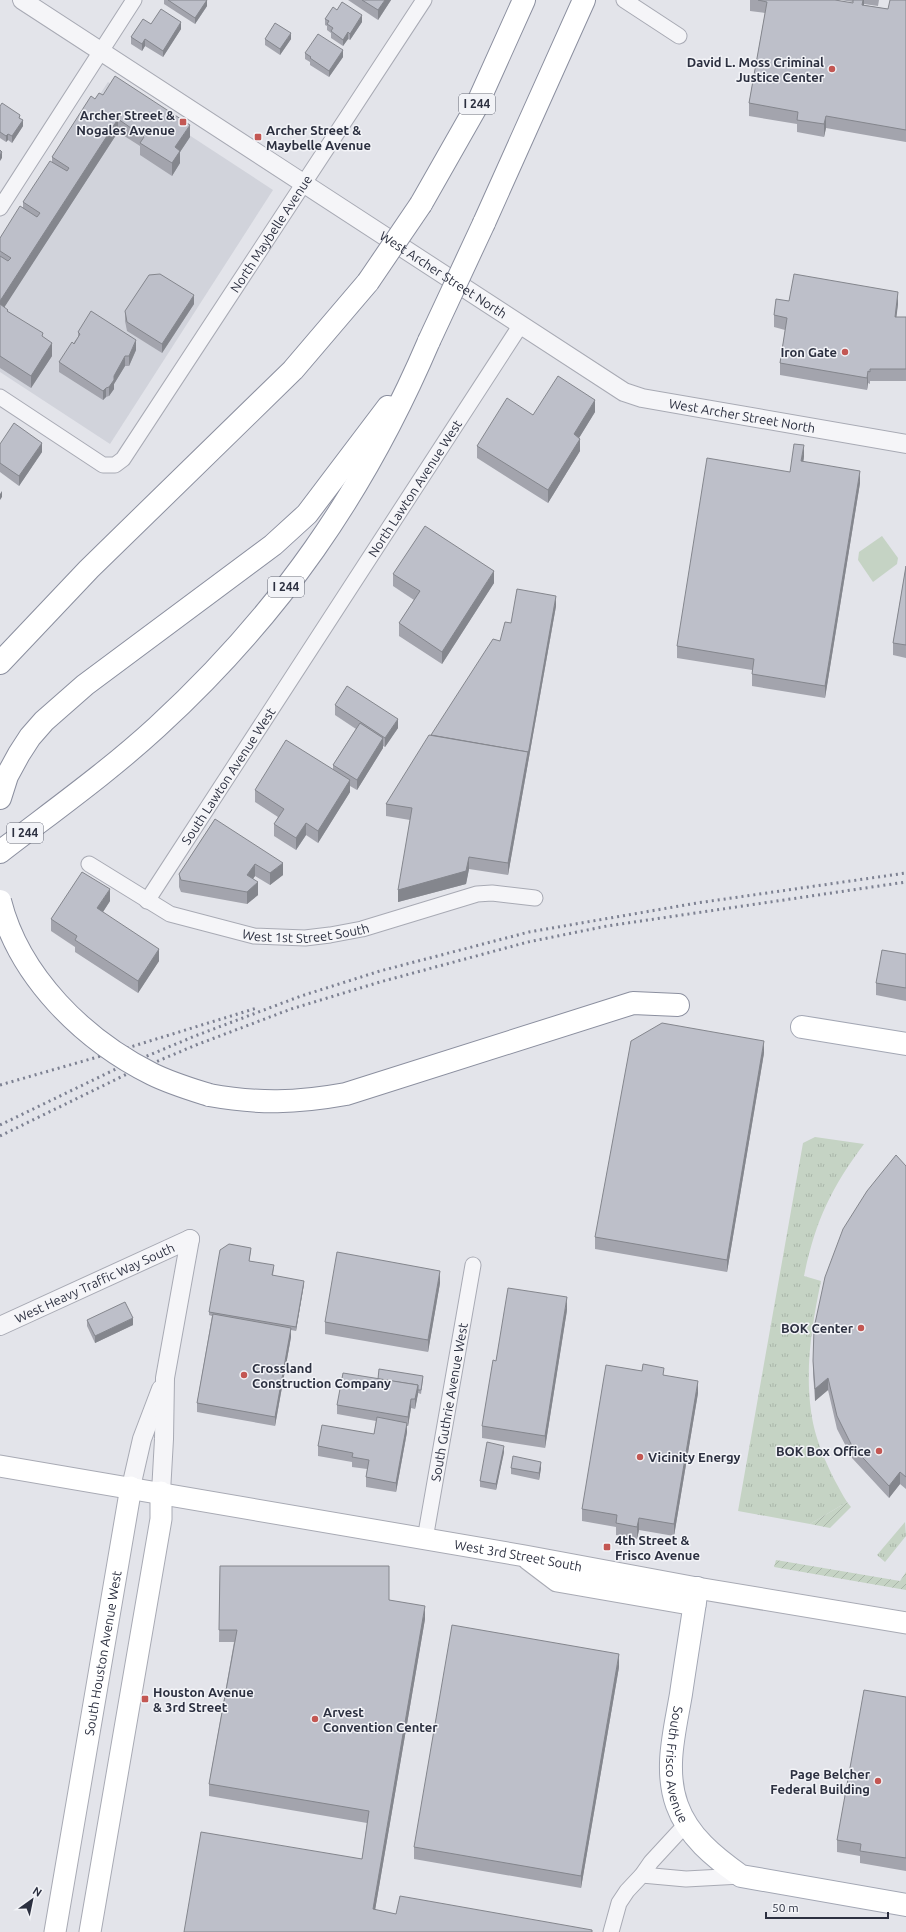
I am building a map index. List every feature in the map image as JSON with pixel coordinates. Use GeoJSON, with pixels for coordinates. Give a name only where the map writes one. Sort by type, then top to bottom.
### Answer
{"type":"FeatureCollection","features":[{"type":"Feature","properties":{"kind":"main road","name":"I 244"},"geometry":{"type":"LineString","coordinates":[[0,663],[89,569],[293,370],[368,282],[421,204],[453,151],[475,109],[524,0]]}},
{"type":"Feature","properties":{"kind":"main road","name":"I 244"},"geometry":{"type":"LineString","coordinates":[[0,852],[156,729],[189,697],[247,636],[336,520],[387,433],[484,223],[584,0]]}},
{"type":"Feature","properties":{"kind":"main road"},"geometry":{"type":"LineString","coordinates":[[0,798],[7,776],[30,737],[63,703],[273,545],[307,514],[417,369]]}},
{"type":"Feature","properties":{"kind":"main road"},"geometry":{"type":"LineString","coordinates":[[0,901],[9,928],[26,960],[43,986],[70,1016],[94,1038],[152,1074],[209,1095],[242,1101],[276,1102],[310,1100],[346,1094],[633,1003],[678,1005]]}},
{"type":"Feature","properties":{"kind":"main road"},"geometry":{"type":"LineString","coordinates":[[802,1027],[906,1044]]}},
{"type":"Feature","properties":{"kind":"main road","name":"West 3rd Street South"},"geometry":{"type":"LineString","coordinates":[[0,1466],[161,1492],[525,1556],[696,1597],[906,1623]]}},
{"type":"Feature","properties":{"kind":"main road","name":"South Houston Avenue West"},"geometry":{"type":"LineString","coordinates":[[55,1932],[130,1487]]}},
{"type":"Feature","properties":{"kind":"main road","name":"South Houston Avenue West"},"geometry":{"type":"LineString","coordinates":[[90,1932],[161,1519],[161,1492]]}},
{"type":"Feature","properties":{"kind":"main road","name":"South Frisco Avenue"},"geometry":{"type":"LineString","coordinates":[[687,1823],[677,1806],[672,1790],[670,1759],[696,1597]]}},
{"type":"Feature","properties":{"kind":"main road"},"geometry":{"type":"LineString","coordinates":[[687,1823],[699,1842],[719,1861],[740,1876],[906,1905]]}},
{"type":"Feature","properties":{"kind":"street","name":"West Archer Street North"},"geometry":{"type":"LineString","coordinates":[[22,0],[520,326],[624,392],[642,398],[906,444]]}},
{"type":"Feature","properties":{"kind":"street"},"geometry":{"type":"LineString","coordinates":[[0,208],[134,0]]}},
{"type":"Feature","properties":{"kind":"street","name":"North Maybelle Avenue"},"geometry":{"type":"LineString","coordinates":[[0,397],[100,463],[109,466],[115,465],[124,458],[424,0]]}},
{"type":"Feature","properties":{"kind":"street"},"geometry":{"type":"LineString","coordinates":[[624,0],[679,36]]}},
{"type":"Feature","properties":{"kind":"street","name":"North Lawton Avenue West"},"geometry":{"type":"LineString","coordinates":[[309,650],[520,326]]}},
{"type":"Feature","properties":{"kind":"street","name":"South Lawton Avenue West"},"geometry":{"type":"LineString","coordinates":[[147,901],[309,650]]}},
{"type":"Feature","properties":{"kind":"street","name":"West 1st Street South"},"geometry":{"type":"LineString","coordinates":[[88,864],[170,914],[254,936],[305,938],[362,929],[478,894],[492,893],[535,898]]}},
{"type":"Feature","properties":{"kind":"street","name":"West Heavy Traffic Way South"},"geometry":{"type":"LineString","coordinates":[[0,1326],[190,1239]]}},
{"type":"Feature","properties":{"kind":"street","name":"South Houston Avenue West"},"geometry":{"type":"LineString","coordinates":[[161,1492],[165,1378],[190,1239]]}},
{"type":"Feature","properties":{"kind":"street","name":"South Guthrie Avenue West"},"geometry":{"type":"LineString","coordinates":[[426,1539],[473,1265]]}},
{"type":"Feature","properties":{"kind":"street","name":"South Houston Avenue West"},"geometry":{"type":"LineString","coordinates":[[130,1487],[142,1439],[165,1378]]}},
{"type":"Feature","properties":{"kind":"street","name":"South Frisco Avenue"},"geometry":{"type":"LineString","coordinates":[[612,1932],[619,1903],[627,1891],[687,1823]]}},
{"type":"Feature","properties":{"kind":"street"},"geometry":{"type":"LineString","coordinates":[[642,1875],[698,1879],[740,1876]]}},
{"type":"Feature","properties":{"kind":"shaded area"},"geometry":{"type":"Polygon","coordinates":[[[108,82],[273,190],[110,444],[0,372],[0,248],[108,82]]]}},
{"type":"Feature","properties":{"kind":"green space"},"geometry":{"type":"Polygon","coordinates":[[[882,536],[898,558],[897,564],[873,582],[858,560],[859,552],[882,536]]]}},
{"type":"Feature","properties":{"kind":"green space"},"geometry":{"type":"Polygon","coordinates":[[[815,1137],[864,1144],[842,1176],[826,1206],[813,1239],[804,1276],[821,1281],[812,1329],[809,1362],[809,1395],[813,1423],[824,1458],[847,1502],[810,1524],[738,1511],[803,1143],[815,1137]]]}},
{"type":"Feature","properties":{"kind":"green space"},"geometry":{"type":"Polygon","coordinates":[[[847,1502],[851,1507],[830,1528],[810,1524],[847,1502]]]}},
{"type":"Feature","properties":{"kind":"green space"},"geometry":{"type":"Polygon","coordinates":[[[905,1522],[906,1536],[885,1562],[877,1555],[905,1522]]]}},
{"type":"Feature","properties":{"kind":"green space"},"geometry":{"type":"Polygon","coordinates":[[[776,1560],[900,1581],[906,1572],[906,1590],[774,1567],[776,1560]]]}},
{"type":"Feature","properties":{"kind":"building"},"geometry":{"type":"Polygon","coordinates":[[[168,0],[207,0],[195,18],[168,0]]]}},
{"type":"Feature","properties":{"kind":"building"},"geometry":{"type":"Polygon","coordinates":[[[362,0],[385,0],[378,10],[362,0]]]}},
{"type":"Feature","properties":{"kind":"building","name":"David L. Moss Criminal Justice Center"},"geometry":{"type":"Polygon","coordinates":[[[758,0],[835,0],[853,3],[853,0],[863,0],[862,5],[888,9],[890,0],[906,0],[906,130],[826,116],[824,124],[797,120],[798,112],[749,103],[767,2],[758,0]]]}},
{"type":"Feature","properties":{"kind":"building"},"geometry":{"type":"Polygon","coordinates":[[[342,2],[362,15],[350,34],[348,32],[343,40],[331,31],[333,28],[327,24],[329,21],[325,19],[333,7],[337,10],[342,2]]]}},
{"type":"Feature","properties":{"kind":"building"},"geometry":{"type":"Polygon","coordinates":[[[161,9],[181,22],[163,51],[145,39],[142,44],[131,37],[143,19],[151,24],[161,9]]]}},
{"type":"Feature","properties":{"kind":"building"},"geometry":{"type":"Polygon","coordinates":[[[275,23],[291,33],[280,49],[265,39],[275,23]]]}},
{"type":"Feature","properties":{"kind":"building"},"geometry":{"type":"Polygon","coordinates":[[[318,34],[343,50],[329,71],[305,53],[318,34]]]}},
{"type":"Feature","properties":{"kind":"building"},"geometry":{"type":"Polygon","coordinates":[[[115,76],[190,125],[175,147],[180,151],[172,163],[140,143],[144,137],[118,119],[0,301],[0,256],[8,261],[11,258],[0,251],[0,238],[20,206],[37,217],[40,213],[23,202],[50,161],[67,171],[69,168],[52,157],[91,96],[95,99],[99,93],[103,95],[115,76]]]}},
{"type":"Feature","properties":{"kind":"building"},"geometry":{"type":"Polygon","coordinates":[[[2,103],[20,115],[19,118],[23,120],[12,136],[8,134],[6,136],[0,132],[0,106],[2,103]]]}},
{"type":"Feature","properties":{"kind":"building"},"geometry":{"type":"Polygon","coordinates":[[[160,274],[194,295],[162,344],[127,322],[125,311],[149,275],[160,274]]]}},
{"type":"Feature","properties":{"kind":"building","name":"Iron Gate"},"geometry":{"type":"Polygon","coordinates":[[[794,274],[898,292],[895,317],[906,317],[906,369],[870,369],[870,372],[868,371],[867,378],[780,363],[787,318],[774,315],[776,299],[789,301],[794,274]]]}},
{"type":"Feature","properties":{"kind":"building"},"geometry":{"type":"Polygon","coordinates":[[[0,304],[8,310],[7,311],[43,333],[42,336],[52,343],[31,376],[0,356],[0,304]]]}},
{"type":"Feature","properties":{"kind":"building"},"geometry":{"type":"Polygon","coordinates":[[[91,311],[136,340],[129,356],[125,356],[114,376],[114,380],[109,387],[103,391],[59,362],[72,342],[74,344],[80,334],[78,332],[91,311]]]}},
{"type":"Feature","properties":{"kind":"building"},"geometry":{"type":"Polygon","coordinates":[[[558,376],[595,400],[574,434],[580,439],[548,490],[477,446],[507,398],[533,415],[558,376]]]}},
{"type":"Feature","properties":{"kind":"building"},"geometry":{"type":"Polygon","coordinates":[[[14,423],[42,443],[19,476],[0,463],[0,444],[14,423]]]}},
{"type":"Feature","properties":{"kind":"building"},"geometry":{"type":"Polygon","coordinates":[[[794,444],[804,445],[801,461],[860,471],[825,686],[752,674],[754,659],[677,646],[707,458],[790,472],[794,444]]]}},
{"type":"Feature","properties":{"kind":"building"},"geometry":{"type":"Polygon","coordinates":[[[425,526],[494,571],[442,652],[399,623],[420,591],[393,574],[425,526]]]}},
{"type":"Feature","properties":{"kind":"building"},"geometry":{"type":"Polygon","coordinates":[[[906,566],[906,645],[893,643],[906,566]]]}},
{"type":"Feature","properties":{"kind":"building"},"geometry":{"type":"Polygon","coordinates":[[[517,589],[556,596],[528,755],[528,752],[431,735],[493,639],[500,641],[505,622],[511,623],[517,589]]]}},
{"type":"Feature","properties":{"kind":"building"},"geometry":{"type":"Polygon","coordinates":[[[347,686],[398,719],[385,738],[335,705],[347,686]]]}},
{"type":"Feature","properties":{"kind":"building"},"geometry":{"type":"Polygon","coordinates":[[[360,723],[383,738],[357,780],[333,765],[360,723]]]}},
{"type":"Feature","properties":{"kind":"building"},"geometry":{"type":"Polygon","coordinates":[[[429,735],[528,752],[508,863],[469,857],[466,871],[398,890],[412,808],[386,804],[429,735]]]}},
{"type":"Feature","properties":{"kind":"building"},"geometry":{"type":"Polygon","coordinates":[[[286,740],[350,780],[318,831],[306,823],[296,838],[274,824],[284,809],[255,790],[286,740]]]}},
{"type":"Feature","properties":{"kind":"building"},"geometry":{"type":"Polygon","coordinates":[[[215,819],[283,863],[270,873],[255,864],[247,875],[258,882],[247,892],[181,880],[179,874],[215,819]]]}},
{"type":"Feature","properties":{"kind":"building"},"geometry":{"type":"Polygon","coordinates":[[[82,872],[110,889],[97,908],[159,949],[138,981],[75,940],[77,936],[51,919],[82,872]]]}},
{"type":"Feature","properties":{"kind":"building"},"geometry":{"type":"Polygon","coordinates":[[[882,950],[906,954],[906,988],[876,983],[882,950]]]}},
{"type":"Feature","properties":{"kind":"building"},"geometry":{"type":"Polygon","coordinates":[[[662,1023],[764,1041],[727,1260],[595,1237],[631,1041],[662,1023]]]}},
{"type":"Feature","properties":{"kind":"building","name":"BOK Center"},"geometry":{"type":"Polygon","coordinates":[[[896,1155],[906,1166],[906,1477],[900,1472],[889,1486],[852,1446],[837,1416],[828,1378],[815,1389],[813,1361],[814,1328],[825,1277],[843,1229],[867,1191],[896,1155]]]}},
{"type":"Feature","properties":{"kind":"building"},"geometry":{"type":"Polygon","coordinates":[[[229,1244],[251,1248],[249,1261],[274,1265],[272,1275],[304,1281],[296,1327],[209,1312],[220,1250],[229,1244]]]}},
{"type":"Feature","properties":{"kind":"building"},"geometry":{"type":"Polygon","coordinates":[[[337,1252],[440,1271],[428,1340],[325,1322],[337,1252]]]}},
{"type":"Feature","properties":{"kind":"building"},"geometry":{"type":"Polygon","coordinates":[[[508,1288],[567,1297],[545,1436],[482,1426],[493,1360],[496,1361],[508,1288]]]}},
{"type":"Feature","properties":{"kind":"building"},"geometry":{"type":"Polygon","coordinates":[[[125,1302],[133,1318],[95,1336],[87,1320],[125,1302]]]}},
{"type":"Feature","properties":{"kind":"building","name":"Crossland Construction Company"},"geometry":{"type":"Polygon","coordinates":[[[213,1314],[291,1328],[275,1417],[197,1403],[213,1314]]]}},
{"type":"Feature","properties":{"kind":"building","name":"Vicinity Energy"},"geometry":{"type":"Polygon","coordinates":[[[643,1364],[664,1368],[663,1375],[698,1381],[674,1524],[639,1518],[637,1527],[616,1523],[617,1515],[582,1509],[606,1365],[642,1371],[643,1364]]]}},
{"type":"Feature","properties":{"kind":"building"},"geometry":{"type":"Polygon","coordinates":[[[379,1369],[423,1376],[421,1390],[418,1390],[418,1385],[378,1379],[379,1369]]]}},
{"type":"Feature","properties":{"kind":"building"},"geometry":{"type":"Polygon","coordinates":[[[343,1373],[418,1385],[415,1399],[411,1399],[408,1417],[337,1405],[343,1373]]]}},
{"type":"Feature","properties":{"kind":"building"},"geometry":{"type":"Polygon","coordinates":[[[377,1417],[407,1423],[396,1483],[366,1477],[369,1460],[352,1457],[353,1453],[318,1446],[322,1425],[374,1434],[377,1417]]]}},
{"type":"Feature","properties":{"kind":"building"},"geometry":{"type":"Polygon","coordinates":[[[487,1442],[504,1446],[496,1484],[480,1481],[487,1442]]]}},
{"type":"Feature","properties":{"kind":"building"},"geometry":{"type":"Polygon","coordinates":[[[513,1456],[541,1462],[539,1473],[511,1468],[513,1456]]]}},
{"type":"Feature","properties":{"kind":"building","name":"Arvest Convention Center"},"geometry":{"type":"Polygon","coordinates":[[[220,1566],[389,1566],[389,1600],[425,1606],[373,1909],[396,1914],[400,1896],[592,1930],[592,1932],[184,1932],[201,1832],[362,1859],[369,1811],[209,1784],[237,1630],[219,1630],[220,1566]]]}},
{"type":"Feature","properties":{"kind":"building"},"geometry":{"type":"Polygon","coordinates":[[[452,1625],[619,1654],[581,1876],[414,1847],[452,1625]]]}},
{"type":"Feature","properties":{"kind":"building","name":"Page Belcher Federal Building"},"geometry":{"type":"Polygon","coordinates":[[[864,1690],[906,1697],[906,1858],[860,1851],[861,1844],[837,1840],[864,1690]]]}},
{"type":"Feature","properties":{"kind":"railway"},"geometry":{"type":"LineString","coordinates":[[0,1125],[116,1069],[195,1036],[301,996],[380,971],[529,932],[697,903],[906,873]]}},
{"type":"Feature","properties":{"kind":"railway"},"geometry":{"type":"LineString","coordinates":[[0,1136],[127,1074],[196,1045],[291,1009],[380,982],[528,942],[607,926],[906,882]]}},
{"type":"Feature","properties":{"kind":"railway"},"geometry":{"type":"LineString","coordinates":[[0,1085],[101,1056],[257,1008]]}},
{"type":"Feature","properties":{"kind":"place","name":"David L. Moss Criminal Justice Center"},"geometry":{"type":"Point","coordinates":[832,69]}},
{"type":"Feature","properties":{"kind":"place","name":"Archer Street & Nogales Avenue"},"geometry":{"type":"Point","coordinates":[183,122]}},
{"type":"Feature","properties":{"kind":"place","name":"Archer Street & Maybelle Avenue"},"geometry":{"type":"Point","coordinates":[258,137]}},
{"type":"Feature","properties":{"kind":"place","name":"Iron Gate"},"geometry":{"type":"Point","coordinates":[845,352]}},
{"type":"Feature","properties":{"kind":"place","name":"BOK Center"},"geometry":{"type":"Point","coordinates":[861,1328]}},
{"type":"Feature","properties":{"kind":"place","name":"Crossland Construction Company"},"geometry":{"type":"Point","coordinates":[244,1375]}},
{"type":"Feature","properties":{"kind":"place","name":"BOK Box Office"},"geometry":{"type":"Point","coordinates":[879,1451]}},
{"type":"Feature","properties":{"kind":"place","name":"Vicinity Energy"},"geometry":{"type":"Point","coordinates":[640,1457]}},
{"type":"Feature","properties":{"kind":"place","name":"4th Street & Frisco Avenue"},"geometry":{"type":"Point","coordinates":[607,1547]}},
{"type":"Feature","properties":{"kind":"place","name":"Houston Avenue & 3rd Street"},"geometry":{"type":"Point","coordinates":[145,1699]}},
{"type":"Feature","properties":{"kind":"place","name":"Arvest Convention Center"},"geometry":{"type":"Point","coordinates":[315,1719]}},
{"type":"Feature","properties":{"kind":"place","name":"Page Belcher Federal Building"},"geometry":{"type":"Point","coordinates":[878,1781]}}]}
